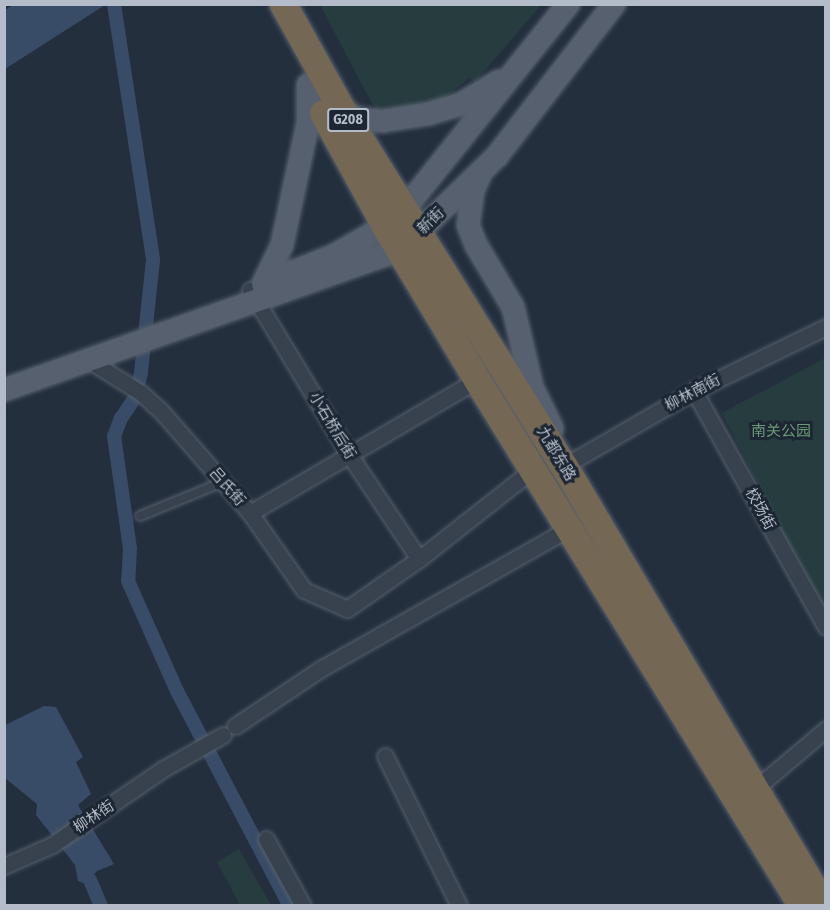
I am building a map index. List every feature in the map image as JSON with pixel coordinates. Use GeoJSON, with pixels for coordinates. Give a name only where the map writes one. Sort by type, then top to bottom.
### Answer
{"type":"FeatureCollection","features":[{"type":"Feature","properties":{"kind":"highway","name":"九都东路"},"geometry":{"type":"LineString","coordinates":[[264,4],[308,85],[394,218],[419,232],[564,466],[824,906]]}},
{"type":"Feature","properties":{"kind":"highway","name":"九都东路"},"geometry":{"type":"LineString","coordinates":[[283,4],[342,110],[394,218],[400,250],[568,529],[802,906]]}},
{"type":"Feature","properties":{"kind":"main road","name":"新街"},"geometry":{"type":"LineString","coordinates":[[84,357],[256,292],[335,255],[394,218],[568,4]]}},
{"type":"Feature","properties":{"kind":"main road","name":"新街"},"geometry":{"type":"LineString","coordinates":[[256,292],[400,250],[497,156],[614,4]]}},
{"type":"Feature","properties":{"kind":"main road"},"geometry":{"type":"LineString","coordinates":[[342,110],[359,119],[383,121],[428,114],[463,103],[513,72]]}},
{"type":"Feature","properties":{"kind":"main road"},"geometry":{"type":"LineString","coordinates":[[256,292],[282,245],[308,123],[308,85]]}},
{"type":"Feature","properties":{"kind":"main road"},"geometry":{"type":"LineString","coordinates":[[482,171],[473,191],[468,225],[476,245],[513,307],[532,387],[548,416],[564,466]]}},
{"type":"Feature","properties":{"kind":"main road"},"geometry":{"type":"LineString","coordinates":[[4,381],[84,357]]}},
{"type":"Feature","properties":{"kind":"main road"},"geometry":{"type":"LineString","coordinates":[[4,390],[84,357]]}},
{"type":"Feature","properties":{"kind":"street","name":"小石桥后街"},"geometry":{"type":"LineString","coordinates":[[256,292],[350,456],[419,559]]}},
{"type":"Feature","properties":{"kind":"street","name":"柳林南街"},"geometry":{"type":"LineString","coordinates":[[564,466],[694,391],[825,327]]}},
{"type":"Feature","properties":{"kind":"street","name":"吕氏街"},"geometry":{"type":"LineString","coordinates":[[84,357],[141,393],[161,411],[250,513],[304,590],[347,609],[419,559]]}},
{"type":"Feature","properties":{"kind":"street"},"geometry":{"type":"LineString","coordinates":[[250,513],[477,380]]}},
{"type":"Feature","properties":{"kind":"street","name":"校场街"},"geometry":{"type":"LineString","coordinates":[[694,391],[825,627]]}},
{"type":"Feature","properties":{"kind":"street"},"geometry":{"type":"LineString","coordinates":[[419,559],[532,470]]}},
{"type":"Feature","properties":{"kind":"street","name":"柳林街"},"geometry":{"type":"LineString","coordinates":[[4,866],[52,845],[322,668],[568,529]]}},
{"type":"Feature","properties":{"kind":"street"},"geometry":{"type":"LineString","coordinates":[[755,789],[825,729]]}},
{"type":"Feature","properties":{"kind":"street"},"geometry":{"type":"LineString","coordinates":[[385,756],[459,906]]}},
{"type":"Feature","properties":{"kind":"street"},"geometry":{"type":"LineString","coordinates":[[266,839],[303,906]]}},
{"type":"Feature","properties":{"kind":"lane"},"geometry":{"type":"LineString","coordinates":[[140,516],[223,483]]}},
{"type":"Feature","properties":{"kind":"green space"},"geometry":{"type":"Polygon","coordinates":[[[320,5],[541,5],[475,82],[469,78],[434,107],[377,113],[320,5]]]}},
{"type":"Feature","properties":{"kind":"green space","name":"南关公园"},"geometry":{"type":"Polygon","coordinates":[[[825,358],[825,618],[722,413],[825,358]]]}},
{"type":"Feature","properties":{"kind":"green space"},"geometry":{"type":"Polygon","coordinates":[[[239,849],[271,905],[240,905],[217,862],[239,849]]]}},
{"type":"Feature","properties":{"kind":"water"},"geometry":{"type":"Polygon","coordinates":[[[13,5],[105,5],[5,69],[5,10],[13,5]]]}},
{"type":"Feature","properties":{"kind":"water"},"geometry":{"type":"Polygon","coordinates":[[[44,706],[56,707],[83,757],[76,762],[91,794],[78,805],[114,864],[97,871],[86,884],[78,881],[75,865],[36,815],[37,804],[5,778],[5,725],[44,706]]]}},
{"type":"Feature","properties":{"kind":"waterway"},"geometry":{"type":"LineString","coordinates":[[114,4],[153,260],[141,373],[134,399],[121,418],[114,436],[130,548],[128,581],[177,691],[290,906]]}},
{"type":"Feature","properties":{"kind":"waterway"},"geometry":{"type":"LineString","coordinates":[[90,880],[101,906]]}}]}
